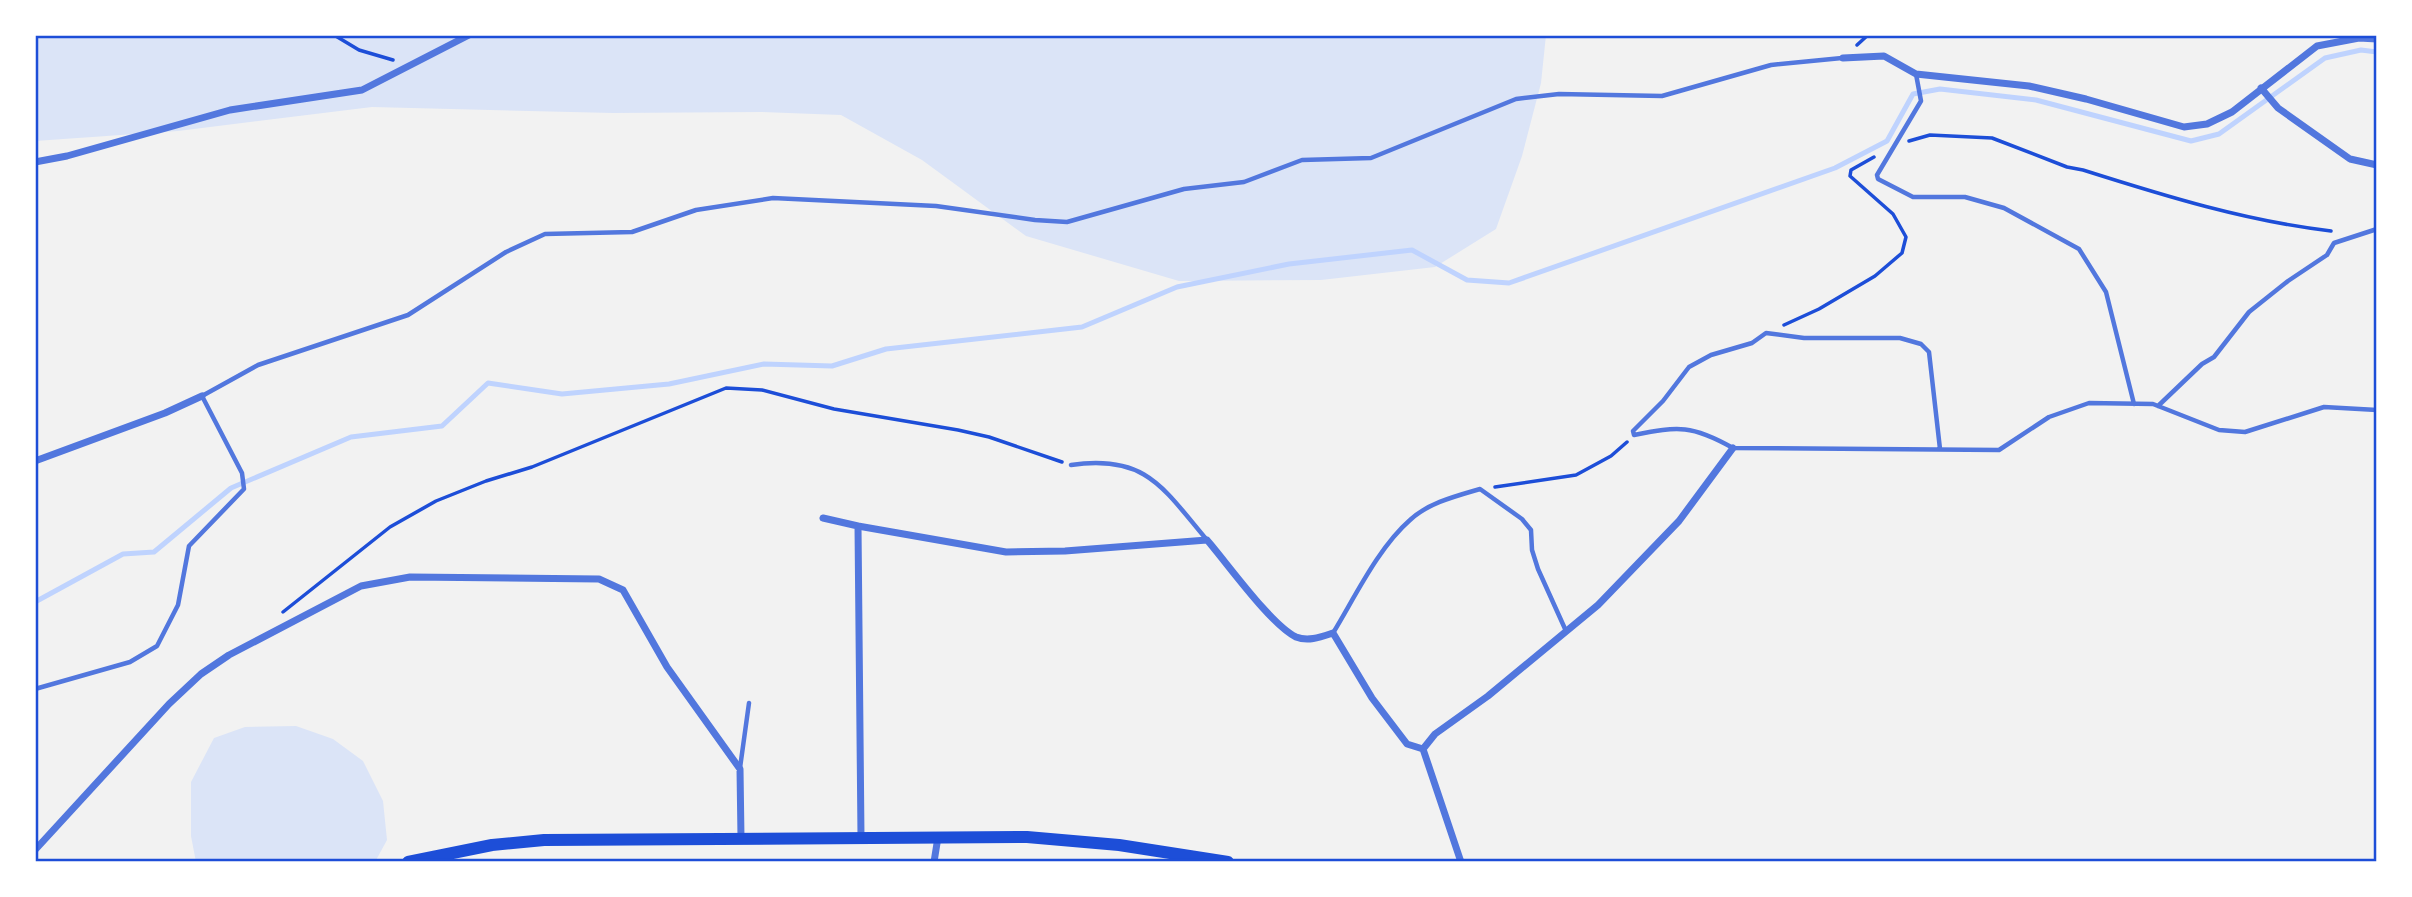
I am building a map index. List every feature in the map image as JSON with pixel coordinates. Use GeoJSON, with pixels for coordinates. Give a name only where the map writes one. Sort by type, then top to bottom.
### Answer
{"type":"FeatureCollection","features":[{"type":"Feature","properties":{"kind":"main road"},"geometry":{"type":"LineString","coordinates":[[408,862],[492,845],[544,840],[938,837],[1040,838],[1119,845],[1220,861]]}},
{"type":"Feature","properties":{"kind":"street"},"geometry":{"type":"LineString","coordinates":[[35,162],[67,156],[230,110],[362,90],[469,35]]}},
{"type":"Feature","properties":{"kind":"street"},"geometry":{"type":"LineString","coordinates":[[1843,58],[1884,56],[1917,78],[2029,86],[2184,127],[2207,124],[2232,112],[2317,46],[2359,37],[2377,39]]}},
{"type":"Feature","properties":{"kind":"street"},"geometry":{"type":"LineString","coordinates":[[2261,88],[2276,107],[2350,159],[2377,165]]}},
{"type":"Feature","properties":{"kind":"street"},"geometry":{"type":"LineString","coordinates":[[35,461],[165,413],[202,396]]}},
{"type":"Feature","properties":{"kind":"street"},"geometry":{"type":"LineString","coordinates":[[1423,749],[1435,734],[1488,696],[1598,605],[1679,521],[1733,448]]}},
{"type":"Feature","properties":{"kind":"street"},"geometry":{"type":"LineString","coordinates":[[823,518],[1006,552],[1065,551],[1207,540],[1276,621],[1297,637],[1311,639],[1333,633],[1372,698],[1407,744],[1423,749]]}},
{"type":"Feature","properties":{"kind":"street"},"geometry":{"type":"LineString","coordinates":[[858,526],[861,838]]}},
{"type":"Feature","properties":{"kind":"street"},"geometry":{"type":"LineString","coordinates":[[35,850],[169,704],[201,674],[229,655],[361,586],[410,577],[599,579],[623,590],[667,667],[740,769],[741,838]]}},
{"type":"Feature","properties":{"kind":"street"},"geometry":{"type":"LineString","coordinates":[[1423,749],[1461,862]]}},
{"type":"Feature","properties":{"kind":"street"},"geometry":{"type":"LineString","coordinates":[[934,862],[938,837]]}},
{"type":"Feature","properties":{"kind":"lane"},"geometry":{"type":"LineString","coordinates":[[35,690],[130,662],[157,646],[178,605],[189,547],[244,489],[242,473],[202,396],[258,365],[408,315],[506,252],[545,234],[632,232],[695,210],[773,198],[936,206],[1067,222],[1184,189],[1244,182],[1302,160],[1371,159],[1516,99],[1559,94],[1662,96],[1771,65],[1843,58]]}},
{"type":"Feature","properties":{"kind":"lane"},"geometry":{"type":"LineString","coordinates":[[1917,78],[1921,101],[1877,176],[1878,179],[1913,197],[1965,198],[2004,208],[2079,249],[2106,292],[2134,404]]}},
{"type":"Feature","properties":{"kind":"lane"},"geometry":{"type":"LineString","coordinates":[[2158,406],[2214,356],[2249,312],[2327,255],[2334,243],[2377,229]]}},
{"type":"Feature","properties":{"kind":"lane"},"geometry":{"type":"LineString","coordinates":[[1940,449],[1929,352],[1921,344],[1900,338],[1804,338],[1766,333],[1752,344],[1711,355],[1689,367],[1663,401],[1633,431],[1634,436],[1668,428],[1688,428],[1714,437],[1733,448],[1999,450],[2049,417],[2089,403],[2158,406],[2219,430],[2245,432],[2324,407],[2377,410]]}},
{"type":"Feature","properties":{"kind":"lane"},"geometry":{"type":"LineString","coordinates":[[1071,465],[1096,461],[1139,470],[1163,488],[1207,540]]}},
{"type":"Feature","properties":{"kind":"lane"},"geometry":{"type":"LineString","coordinates":[[1333,633],[1371,570],[1411,519],[1445,500],[1479,489],[1522,519],[1531,530],[1532,550],[1538,569],[1566,632]]}},
{"type":"Feature","properties":{"kind":"lane"},"geometry":{"type":"LineString","coordinates":[[740,769],[749,703]]}},
{"type":"Feature","properties":{"kind":"path"},"geometry":{"type":"LineString","coordinates":[[334,35],[359,50],[412,65]]}},
{"type":"Feature","properties":{"kind":"path"},"geometry":{"type":"LineString","coordinates":[[1766,333],[1819,309],[1875,276],[1902,253],[1906,237],[1893,214],[1850,176],[1851,170],[1913,139],[1930,135],[1992,138],[2067,167],[2199,206],[2284,226],[2354,235]]}},
{"type":"Feature","properties":{"kind":"path"},"geometry":{"type":"LineString","coordinates":[[283,612],[390,527],[436,501],[486,481],[532,467],[726,388],[762,390],[834,409],[958,430],[989,437],[1071,465]]}},
{"type":"Feature","properties":{"kind":"path"},"geometry":{"type":"LineString","coordinates":[[1479,489],[1576,475],[1611,456],[1634,436]]}},
{"type":"Feature","properties":{"kind":"shaded area"},"geometry":{"type":"Polygon","coordinates":[[[35,35],[1546,35],[1541,83],[1522,156],[1496,229],[1435,267],[1321,280],[1179,281],[1026,236],[922,160],[841,115],[372,107],[178,131],[35,141],[35,35]]]}},
{"type":"Feature","properties":{"kind":"shaded area"},"geometry":{"type":"Polygon","coordinates":[[[296,726],[333,739],[363,761],[383,801],[387,840],[375,862],[196,862],[191,836],[191,782],[214,738],[245,727],[296,726]]]}},
{"type":"Feature","properties":{"kind":"waterway"},"geometry":{"type":"LineString","coordinates":[[35,602],[123,554],[154,552],[231,488],[351,437],[442,426],[488,383],[562,394],[669,384],[764,364],[832,366],[886,349],[1082,327],[1177,287],[1289,264],[1412,250],[1467,280],[1509,283],[1835,168],[1887,141],[1913,94],[1940,89],[2036,100],[2191,141],[2219,134],[2325,58],[2361,50],[2377,52]]}}]}
